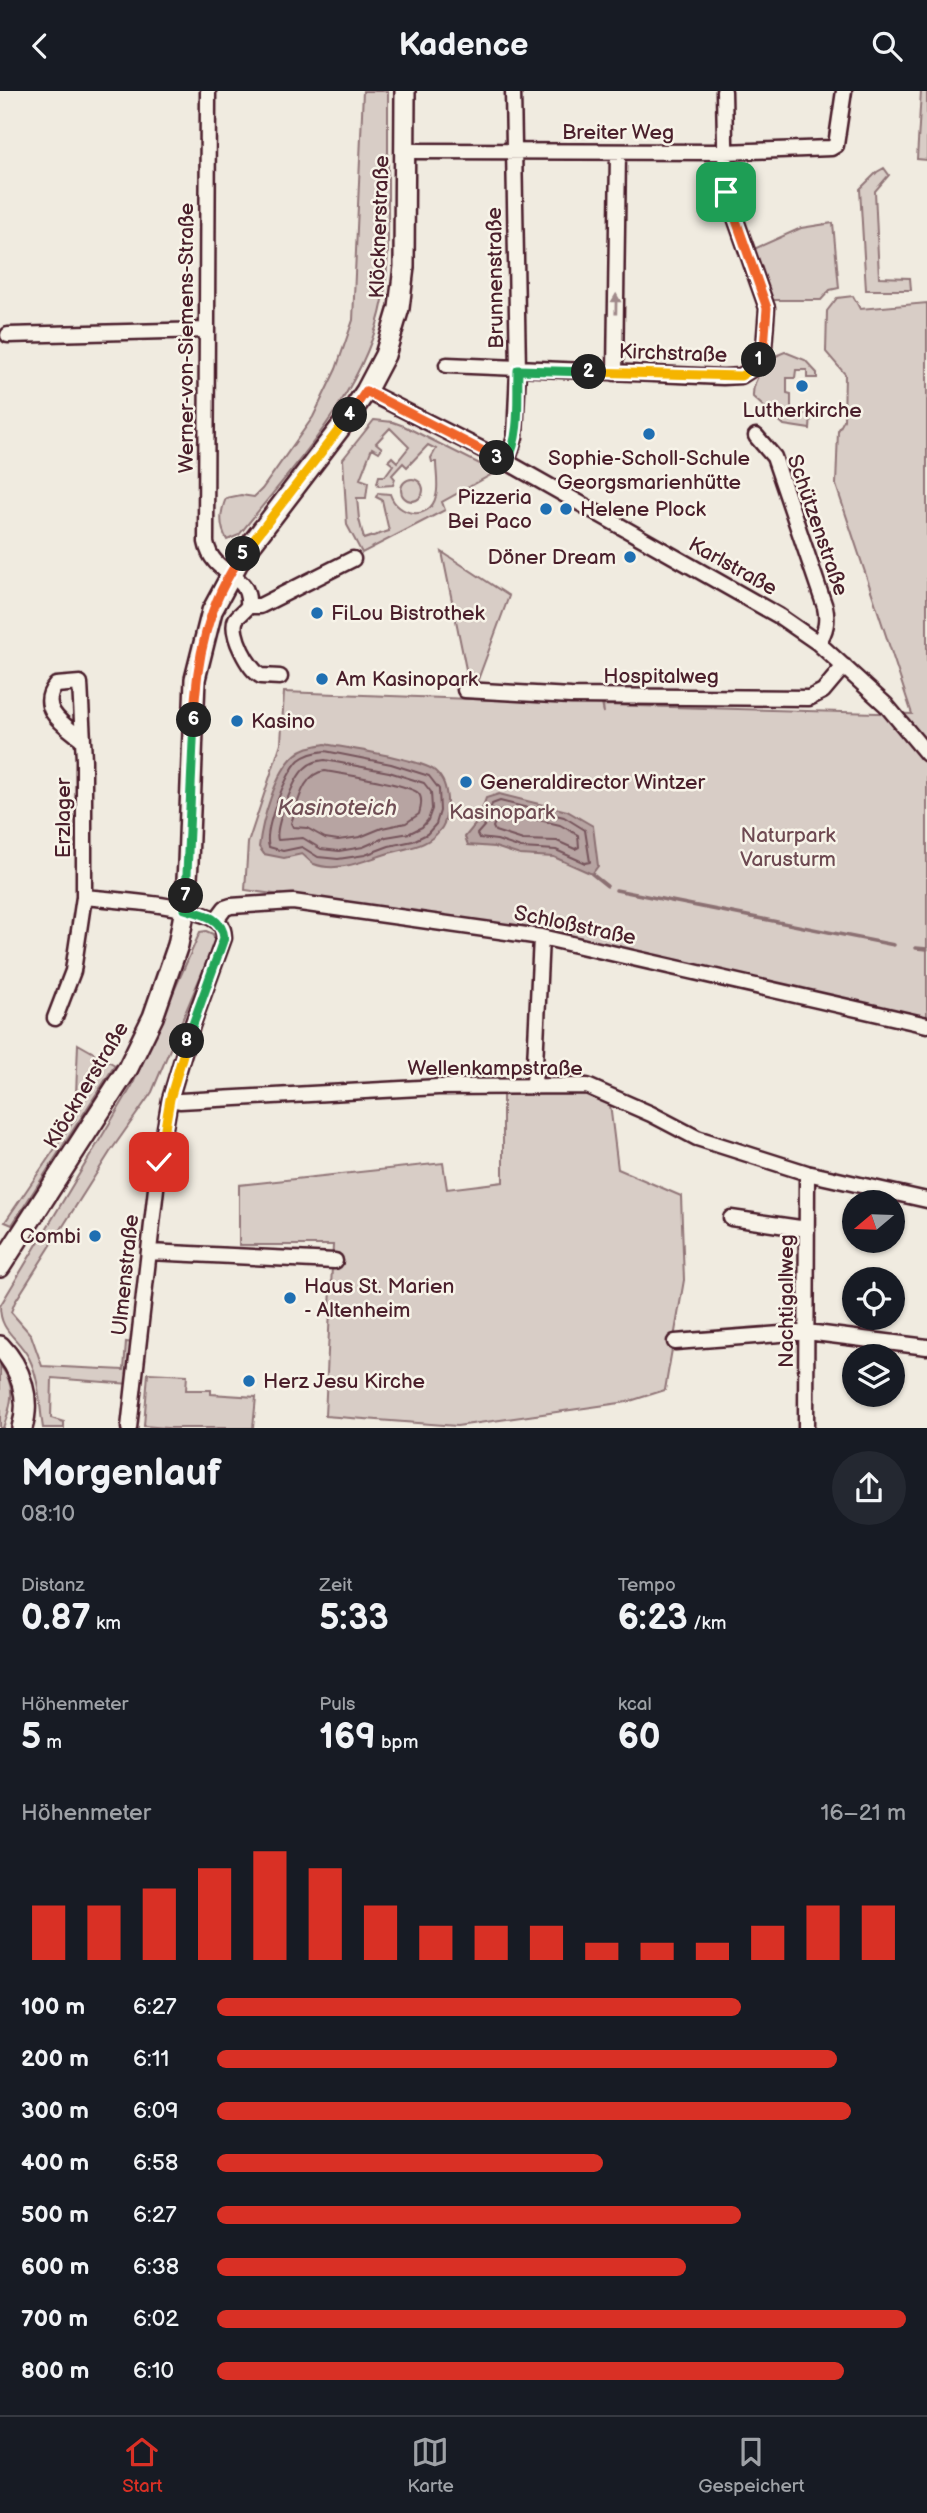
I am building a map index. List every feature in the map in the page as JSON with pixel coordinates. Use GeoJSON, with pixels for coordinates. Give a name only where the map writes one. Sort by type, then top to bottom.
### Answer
{"type":"FeatureCollection","features":[{"type":"Feature","properties":{"kind":"main road","name":"Klöcknerstraße"},"geometry":{"type":"LineString","coordinates":[[0,1267],[128,1067],[153,1017],[178,945],[185,909],[195,679],[212,611],[230,574],[366,391],[385,355],[399,308],[404,267],[405,91]]}},
{"type":"Feature","properties":{"kind":"main road"},"geometry":{"type":"LineString","coordinates":[[0,1346],[11,1357],[23,1386],[25,1417],[22,1428]]}},
{"type":"Feature","properties":{"kind":"street","name":"Werner-von-Siemens-Straße"},"geometry":{"type":"LineString","coordinates":[[208,91],[206,542],[208,554],[216,565],[230,574]]}},
{"type":"Feature","properties":{"kind":"street","name":"Brunnenstraße"},"geometry":{"type":"LineString","coordinates":[[507,462],[515,437],[518,370],[513,91]]}},
{"type":"Feature","properties":{"kind":"street","name":"Kirchstraße"},"geometry":{"type":"LineString","coordinates":[[447,365],[518,370],[723,376],[741,376],[755,367],[764,348],[767,308],[726,192],[724,91]]}},
{"type":"Feature","properties":{"kind":"street","name":"Breiter Weg"},"geometry":{"type":"LineString","coordinates":[[405,151],[618,153],[831,148],[836,145],[844,91]]}},
{"type":"Feature","properties":{"kind":"street"},"geometry":{"type":"LineString","coordinates":[[615,373],[618,153]]}},
{"type":"Feature","properties":{"kind":"street"},"geometry":{"type":"LineString","coordinates":[[8,335],[207,330]]}},
{"type":"Feature","properties":{"kind":"street","name":"Karlstraße"},"geometry":{"type":"LineString","coordinates":[[366,391],[507,462],[779,616],[818,643]]}},
{"type":"Feature","properties":{"kind":"street","name":"Schützenstraße"},"geometry":{"type":"LineString","coordinates":[[756,436],[774,457],[825,607],[828,620],[818,643]]}},
{"type":"Feature","properties":{"kind":"street"},"geometry":{"type":"LineString","coordinates":[[248,606],[260,606],[353,559]]}},
{"type":"Feature","properties":{"kind":"street"},"geometry":{"type":"LineString","coordinates":[[230,574],[243,585],[247,593],[248,606],[235,621],[237,640],[256,673],[267,677],[280,677]]}},
{"type":"Feature","properties":{"kind":"street"},"geometry":{"type":"LineString","coordinates":[[818,643],[886,705],[927,754]]}},
{"type":"Feature","properties":{"kind":"street","name":"Hospitalweg"},"geometry":{"type":"LineString","coordinates":[[465,690],[571,696],[808,698],[823,691],[844,666]]}},
{"type":"Feature","properties":{"kind":"street","name":"Erzlager"},"geometry":{"type":"LineString","coordinates":[[55,1018],[73,971],[84,897],[83,740]]}},
{"type":"Feature","properties":{"kind":"street"},"geometry":{"type":"LineString","coordinates":[[84,897],[185,909],[216,920]]}},
{"type":"Feature","properties":{"kind":"street","name":"Schloßstraße"},"geometry":{"type":"LineString","coordinates":[[216,920],[225,908],[230,906],[293,902],[541,937],[927,1025]]}},
{"type":"Feature","properties":{"kind":"street","name":"Ulmenstraße"},"geometry":{"type":"LineString","coordinates":[[129,1428],[159,1162],[170,1099],[192,1026],[223,945],[223,931],[216,920]]}},
{"type":"Feature","properties":{"kind":"street"},"geometry":{"type":"LineString","coordinates":[[534,1084],[541,937]]}},
{"type":"Feature","properties":{"kind":"street","name":"Wellenkampstraße"},"geometry":{"type":"LineString","coordinates":[[170,1099],[180,1101],[534,1084],[587,1086],[697,1138],[807,1173],[927,1200]]}},
{"type":"Feature","properties":{"kind":"street","name":"Nachtigallweg"},"geometry":{"type":"LineString","coordinates":[[806,1428],[807,1173]]}},
{"type":"Feature","properties":{"kind":"street"},"geometry":{"type":"LineString","coordinates":[[732,1218],[807,1229]]}},
{"type":"Feature","properties":{"kind":"street"},"geometry":{"type":"LineString","coordinates":[[149,1252],[335,1261]]}},
{"type":"Feature","properties":{"kind":"street"},"geometry":{"type":"LineString","coordinates":[[675,1342],[807,1332],[927,1347]]}},
{"type":"Feature","properties":{"kind":"green space"},"geometry":{"type":"Polygon","coordinates":[[[363,91],[388,91],[387,264],[383,300],[374,333],[345,396],[326,425],[239,535],[227,540],[221,519],[226,498],[241,495],[254,497],[262,489],[313,417],[336,369],[353,320],[363,91]]]}},
{"type":"Feature","properties":{"kind":"green space"},"geometry":{"type":"Polygon","coordinates":[[[921,91],[927,91],[927,160],[917,159],[921,91]]]}},
{"type":"Feature","properties":{"kind":"green space"},"geometry":{"type":"Polygon","coordinates":[[[884,168],[889,175],[875,191],[879,277],[910,278],[911,290],[866,290],[860,189],[884,168]]]}},
{"type":"Feature","properties":{"kind":"green space"},"geometry":{"type":"Polygon","coordinates":[[[833,223],[839,288],[830,290],[821,300],[772,300],[754,249],[801,228],[833,223]]]}},
{"type":"Feature","properties":{"kind":"green space"},"geometry":{"type":"Polygon","coordinates":[[[853,296],[860,309],[927,303],[927,1019],[663,960],[552,932],[245,890],[248,843],[281,743],[284,692],[602,704],[604,713],[603,705],[912,714],[836,485],[838,431],[844,420],[845,374],[826,352],[827,311],[837,298],[853,296]]]}},
{"type":"Feature","properties":{"kind":"green space"},"geometry":{"type":"Polygon","coordinates":[[[785,352],[805,360],[817,373],[817,378],[807,378],[807,370],[796,370],[795,378],[787,378],[787,393],[791,394],[791,414],[811,414],[810,429],[784,425],[753,397],[755,383],[762,370],[785,352]]]}},
{"type":"Feature","properties":{"kind":"green space"},"geometry":{"type":"Polygon","coordinates":[[[374,420],[404,426],[496,472],[442,502],[445,510],[362,553],[347,525],[343,459],[374,420]],[[390,428],[376,443],[382,448],[379,452],[372,448],[360,479],[368,482],[366,498],[357,498],[364,539],[389,531],[382,500],[376,497],[378,493],[390,494],[399,507],[413,513],[421,513],[433,504],[437,484],[436,462],[432,462],[431,458],[436,449],[428,445],[407,467],[403,463],[392,475],[395,479],[393,485],[379,486],[377,483],[379,476],[385,476],[393,465],[388,461],[392,457],[397,462],[409,447],[390,428]]]}},
{"type":"Feature","properties":{"kind":"green space"},"geometry":{"type":"Polygon","coordinates":[[[412,479],[420,482],[423,490],[420,498],[412,501],[404,498],[401,490],[404,482],[412,479]]]}},
{"type":"Feature","properties":{"kind":"green space"},"geometry":{"type":"Polygon","coordinates":[[[442,552],[509,596],[476,685],[469,684],[442,552]]]}},
{"type":"Feature","properties":{"kind":"green space"},"geometry":{"type":"Polygon","coordinates":[[[200,932],[213,934],[215,942],[152,1092],[110,1152],[11,1312],[31,1335],[42,1366],[124,1370],[126,1342],[133,1343],[130,1384],[52,1378],[51,1418],[64,1422],[64,1428],[43,1428],[33,1366],[6,1328],[0,1306],[132,1086],[200,932]]]}},
{"type":"Feature","properties":{"kind":"green space"},"geometry":{"type":"Polygon","coordinates":[[[78,1044],[115,1065],[12,1225],[5,1222],[75,1119],[78,1044]]]}},
{"type":"Feature","properties":{"kind":"green space"},"geometry":{"type":"Polygon","coordinates":[[[503,1089],[609,1096],[618,1169],[681,1196],[684,1280],[665,1390],[627,1402],[457,1426],[325,1416],[333,1245],[239,1245],[239,1185],[443,1163],[447,1189],[503,1182],[503,1089]]]}},
{"type":"Feature","properties":{"kind":"green space"},"geometry":{"type":"Polygon","coordinates":[[[0,1365],[11,1388],[9,1411],[3,1428],[0,1428],[0,1365]]]}},
{"type":"Feature","properties":{"kind":"green space"},"geometry":{"type":"Polygon","coordinates":[[[148,1373],[187,1375],[186,1390],[211,1390],[211,1394],[256,1397],[253,1428],[144,1426],[148,1373]]]}},
{"type":"Feature","properties":{"kind":"water","name":"Kasinoteich"},"geometry":{"type":"Polygon","coordinates":[[[325,744],[400,758],[435,771],[442,780],[447,795],[446,816],[442,827],[419,845],[344,866],[324,867],[314,864],[302,854],[284,858],[264,854],[259,847],[263,824],[281,773],[298,752],[325,744]]]}},
{"type":"Feature","properties":{"kind":"water"},"geometry":{"type":"Polygon","coordinates":[[[499,794],[567,811],[593,826],[598,866],[592,874],[554,857],[520,855],[495,847],[468,845],[465,837],[478,821],[486,798],[499,794]]]}},
{"type":"Feature","properties":{"kind":"waterway"},"geometry":{"type":"LineString","coordinates":[[592,874],[607,886]]}},
{"type":"Feature","properties":{"kind":"waterway"},"geometry":{"type":"LineString","coordinates":[[616,890],[894,945]]}},
{"type":"Feature","properties":{"kind":"waterway"},"geometry":{"type":"LineString","coordinates":[[916,948],[927,949]]}},
{"type":"Feature","properties":{"kind":"place","name":"Lutherkirche"},"geometry":{"type":"Point","coordinates":[802,386]}},
{"type":"Feature","properties":{"kind":"place","name":"Sophie-Scholl-Schule Georgsmarienhütte"},"geometry":{"type":"Point","coordinates":[649,434]}},
{"type":"Feature","properties":{"kind":"place","name":"Pizzeria Bei Paco"},"geometry":{"type":"Point","coordinates":[546,509]}},
{"type":"Feature","properties":{"kind":"place","name":"Helene Plock"},"geometry":{"type":"Point","coordinates":[566,509]}},
{"type":"Feature","properties":{"kind":"place","name":"Döner Dream"},"geometry":{"type":"Point","coordinates":[630,557]}},
{"type":"Feature","properties":{"kind":"place","name":"FiLou Bistrothek"},"geometry":{"type":"Point","coordinates":[317,613]}},
{"type":"Feature","properties":{"kind":"place","name":"Am Kasinopark"},"geometry":{"type":"Point","coordinates":[322,679]}},
{"type":"Feature","properties":{"kind":"place","name":"Kasino"},"geometry":{"type":"Point","coordinates":[237,721]}},
{"type":"Feature","properties":{"kind":"place","name":"Generaldirector Wintzer"},"geometry":{"type":"Point","coordinates":[466,782]}},
{"type":"Feature","properties":{"kind":"place","name":"Combi"},"geometry":{"type":"Point","coordinates":[95,1236]}},
{"type":"Feature","properties":{"kind":"place","name":"Haus St. Marien - Altenheim"},"geometry":{"type":"Point","coordinates":[290,1298]}},
{"type":"Feature","properties":{"kind":"place","name":"Herz Jesu Kirche"},"geometry":{"type":"Point","coordinates":[249,1381]}},
{"type":"Feature","properties":{"kind":"route"},"geometry":{"type":"LineString","coordinates":[[159,1162],[170,1099],[192,1026],[224,938],[221,925],[216,920],[185,909],[195,679],[205,631],[230,574],[366,391],[507,462],[515,437],[518,370],[741,376],[755,367],[764,348],[767,308],[726,192]]}},
{"type":"Feature","properties":{"kind":"park label","name":"Kasinopark"},"geometry":{"type":"Point","coordinates":[502,812]}},
{"type":"Feature","properties":{"kind":"park label","name":"Naturpark Varusturm"},"geometry":{"type":"Point","coordinates":[788,847]}}]}
